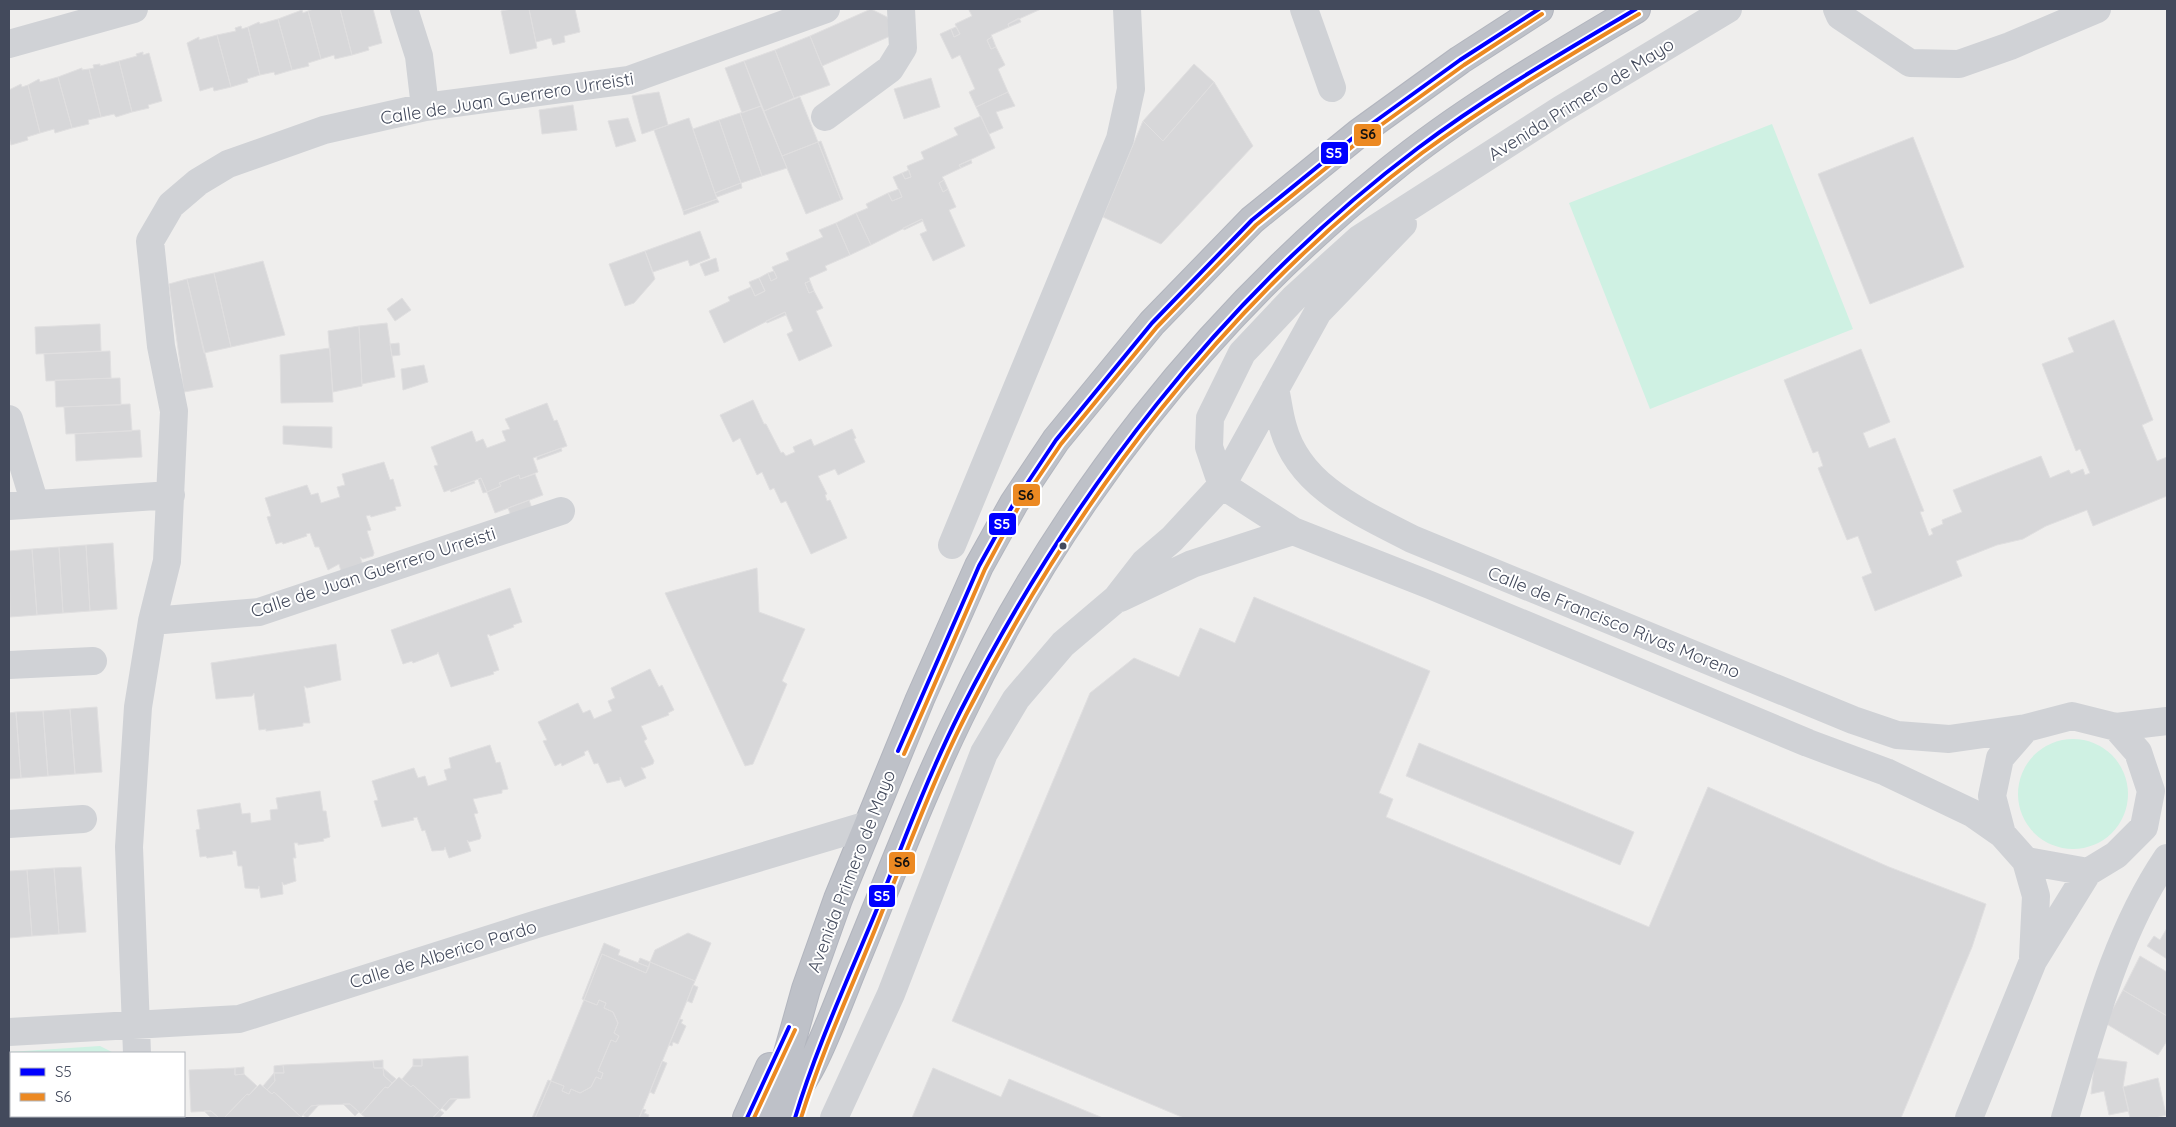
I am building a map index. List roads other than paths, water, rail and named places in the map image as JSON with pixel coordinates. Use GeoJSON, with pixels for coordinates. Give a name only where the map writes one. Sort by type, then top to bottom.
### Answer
{"type":"FeatureCollection","features":[{"type":"Feature","properties":{"kind":"highway","name":"Avenida Primero de Mayo"},"geometry":{"type":"LineString","coordinates":[[770,1118],[806,988],[838,899],[868,825],[979,566],[1014,503],[1056,440],[1140,338],[1252,220],[1358,133],[1460,60],[1539,9]]}},
{"type":"Feature","properties":{"kind":"highway","name":"Avenida Primero de Mayo"},"geometry":{"type":"LineString","coordinates":[[779,1118],[811,1066],[959,716],[1027,589],[1103,471],[1188,365],[1302,244],[1390,170],[1478,106],[1636,9]]}},
{"type":"Feature","properties":{"kind":"highway"},"geometry":{"type":"LineString","coordinates":[[747,1118],[806,988]]}},
{"type":"Feature","properties":{"kind":"highway"},"geometry":{"type":"LineString","coordinates":[[795,1118],[811,1066]]}},
{"type":"Feature","properties":{"kind":"street"},"geometry":{"type":"LineString","coordinates":[[9,44],[134,9]]}},
{"type":"Feature","properties":{"kind":"street"},"geometry":{"type":"LineString","coordinates":[[404,9],[419,56],[425,108]]}},
{"type":"Feature","properties":{"kind":"street","name":"Calle de Juan Guerrero Urreisti"},"geometry":{"type":"LineString","coordinates":[[136,1052],[130,847],[138,707],[152,621],[167,561],[174,411],[161,346],[150,241],[171,205],[198,182],[228,164],[324,130],[425,108],[629,80],[826,9]]}},
{"type":"Feature","properties":{"kind":"street"},"geometry":{"type":"LineString","coordinates":[[825,117],[890,69],[903,48],[901,9]]}},
{"type":"Feature","properties":{"kind":"street"},"geometry":{"type":"LineString","coordinates":[[952,545],[1120,140],[1131,89],[1127,9]]}},
{"type":"Feature","properties":{"kind":"street"},"geometry":{"type":"LineString","coordinates":[[1304,9],[1332,88]]}},
{"type":"Feature","properties":{"kind":"street","name":"Avenida Primero de Mayo"},"geometry":{"type":"LineString","coordinates":[[1222,485],[1209,447],[1210,418],[1242,353],[1294,298],[1359,239],[1560,110],[1728,9]]}},
{"type":"Feature","properties":{"kind":"street"},"geometry":{"type":"LineString","coordinates":[[1838,9],[1840,16],[1910,63],[1945,64],[1959,64],[2010,46],[2097,9]]}},
{"type":"Feature","properties":{"kind":"street","name":"Avenida Primero de Mayo"},"geometry":{"type":"LineString","coordinates":[[834,1118],[891,994],[984,753],[1016,699],[1063,644],[1116,599],[1144,563],[1172,539],[1222,485],[1318,312],[1436,190]]}},
{"type":"Feature","properties":{"kind":"street","name":"Calle de Francisco Rivas Moreno"},"geometry":{"type":"LineString","coordinates":[[1275,389],[1283,428],[1299,461],[1321,485],[1349,507],[1412,539],[1853,720],[1897,735],[1949,739],[2026,728]]}},
{"type":"Feature","properties":{"kind":"street"},"geometry":{"type":"LineString","coordinates":[[9,419],[35,504]]}},
{"type":"Feature","properties":{"kind":"street","name":"Calle de Francisco Rivas Moreno"},"geometry":{"type":"LineString","coordinates":[[1222,485],[1293,531],[1430,585],[1808,743],[1886,772],[1972,813],[2002,834]]}},
{"type":"Feature","properties":{"kind":"street"},"geometry":{"type":"LineString","coordinates":[[9,506],[171,495]]}},
{"type":"Feature","properties":{"kind":"street","name":"Calle de Juan Guerrero Urreisti"},"geometry":{"type":"LineString","coordinates":[[152,621],[259,612],[561,511]]}},
{"type":"Feature","properties":{"kind":"street","name":"Avenida Primero de Mayo"},"geometry":{"type":"LineString","coordinates":[[1116,599],[1192,564],[1293,531]]}},
{"type":"Feature","properties":{"kind":"street"},"geometry":{"type":"LineString","coordinates":[[9,665],[93,661]]}},
{"type":"Feature","properties":{"kind":"street"},"geometry":{"type":"LineString","coordinates":[[2033,961],[2036,896],[2026,861],[2002,834],[1992,796],[2000,758],[2026,728],[2072,716],[2116,727],[2167,721]]}},
{"type":"Feature","properties":{"kind":"street"},"geometry":{"type":"LineString","coordinates":[[1969,1118],[2033,961],[2088,872],[2116,855],[2144,827],[2158,796],[2138,752],[2116,727]]}},
{"type":"Feature","properties":{"kind":"street"},"geometry":{"type":"LineString","coordinates":[[9,824],[83,820]]}},
{"type":"Feature","properties":{"kind":"street","name":"Calle de Alberico Pardo"},"geometry":{"type":"LineString","coordinates":[[9,1032],[239,1019],[528,927],[868,825]]}},
{"type":"Feature","properties":{"kind":"street"},"geometry":{"type":"LineString","coordinates":[[2065,1118],[2089,1038],[2126,930],[2148,886],[2167,858]]}},
{"type":"Feature","properties":{"kind":"street"},"geometry":{"type":"LineString","coordinates":[[2026,861],[2088,872]]}}]}
